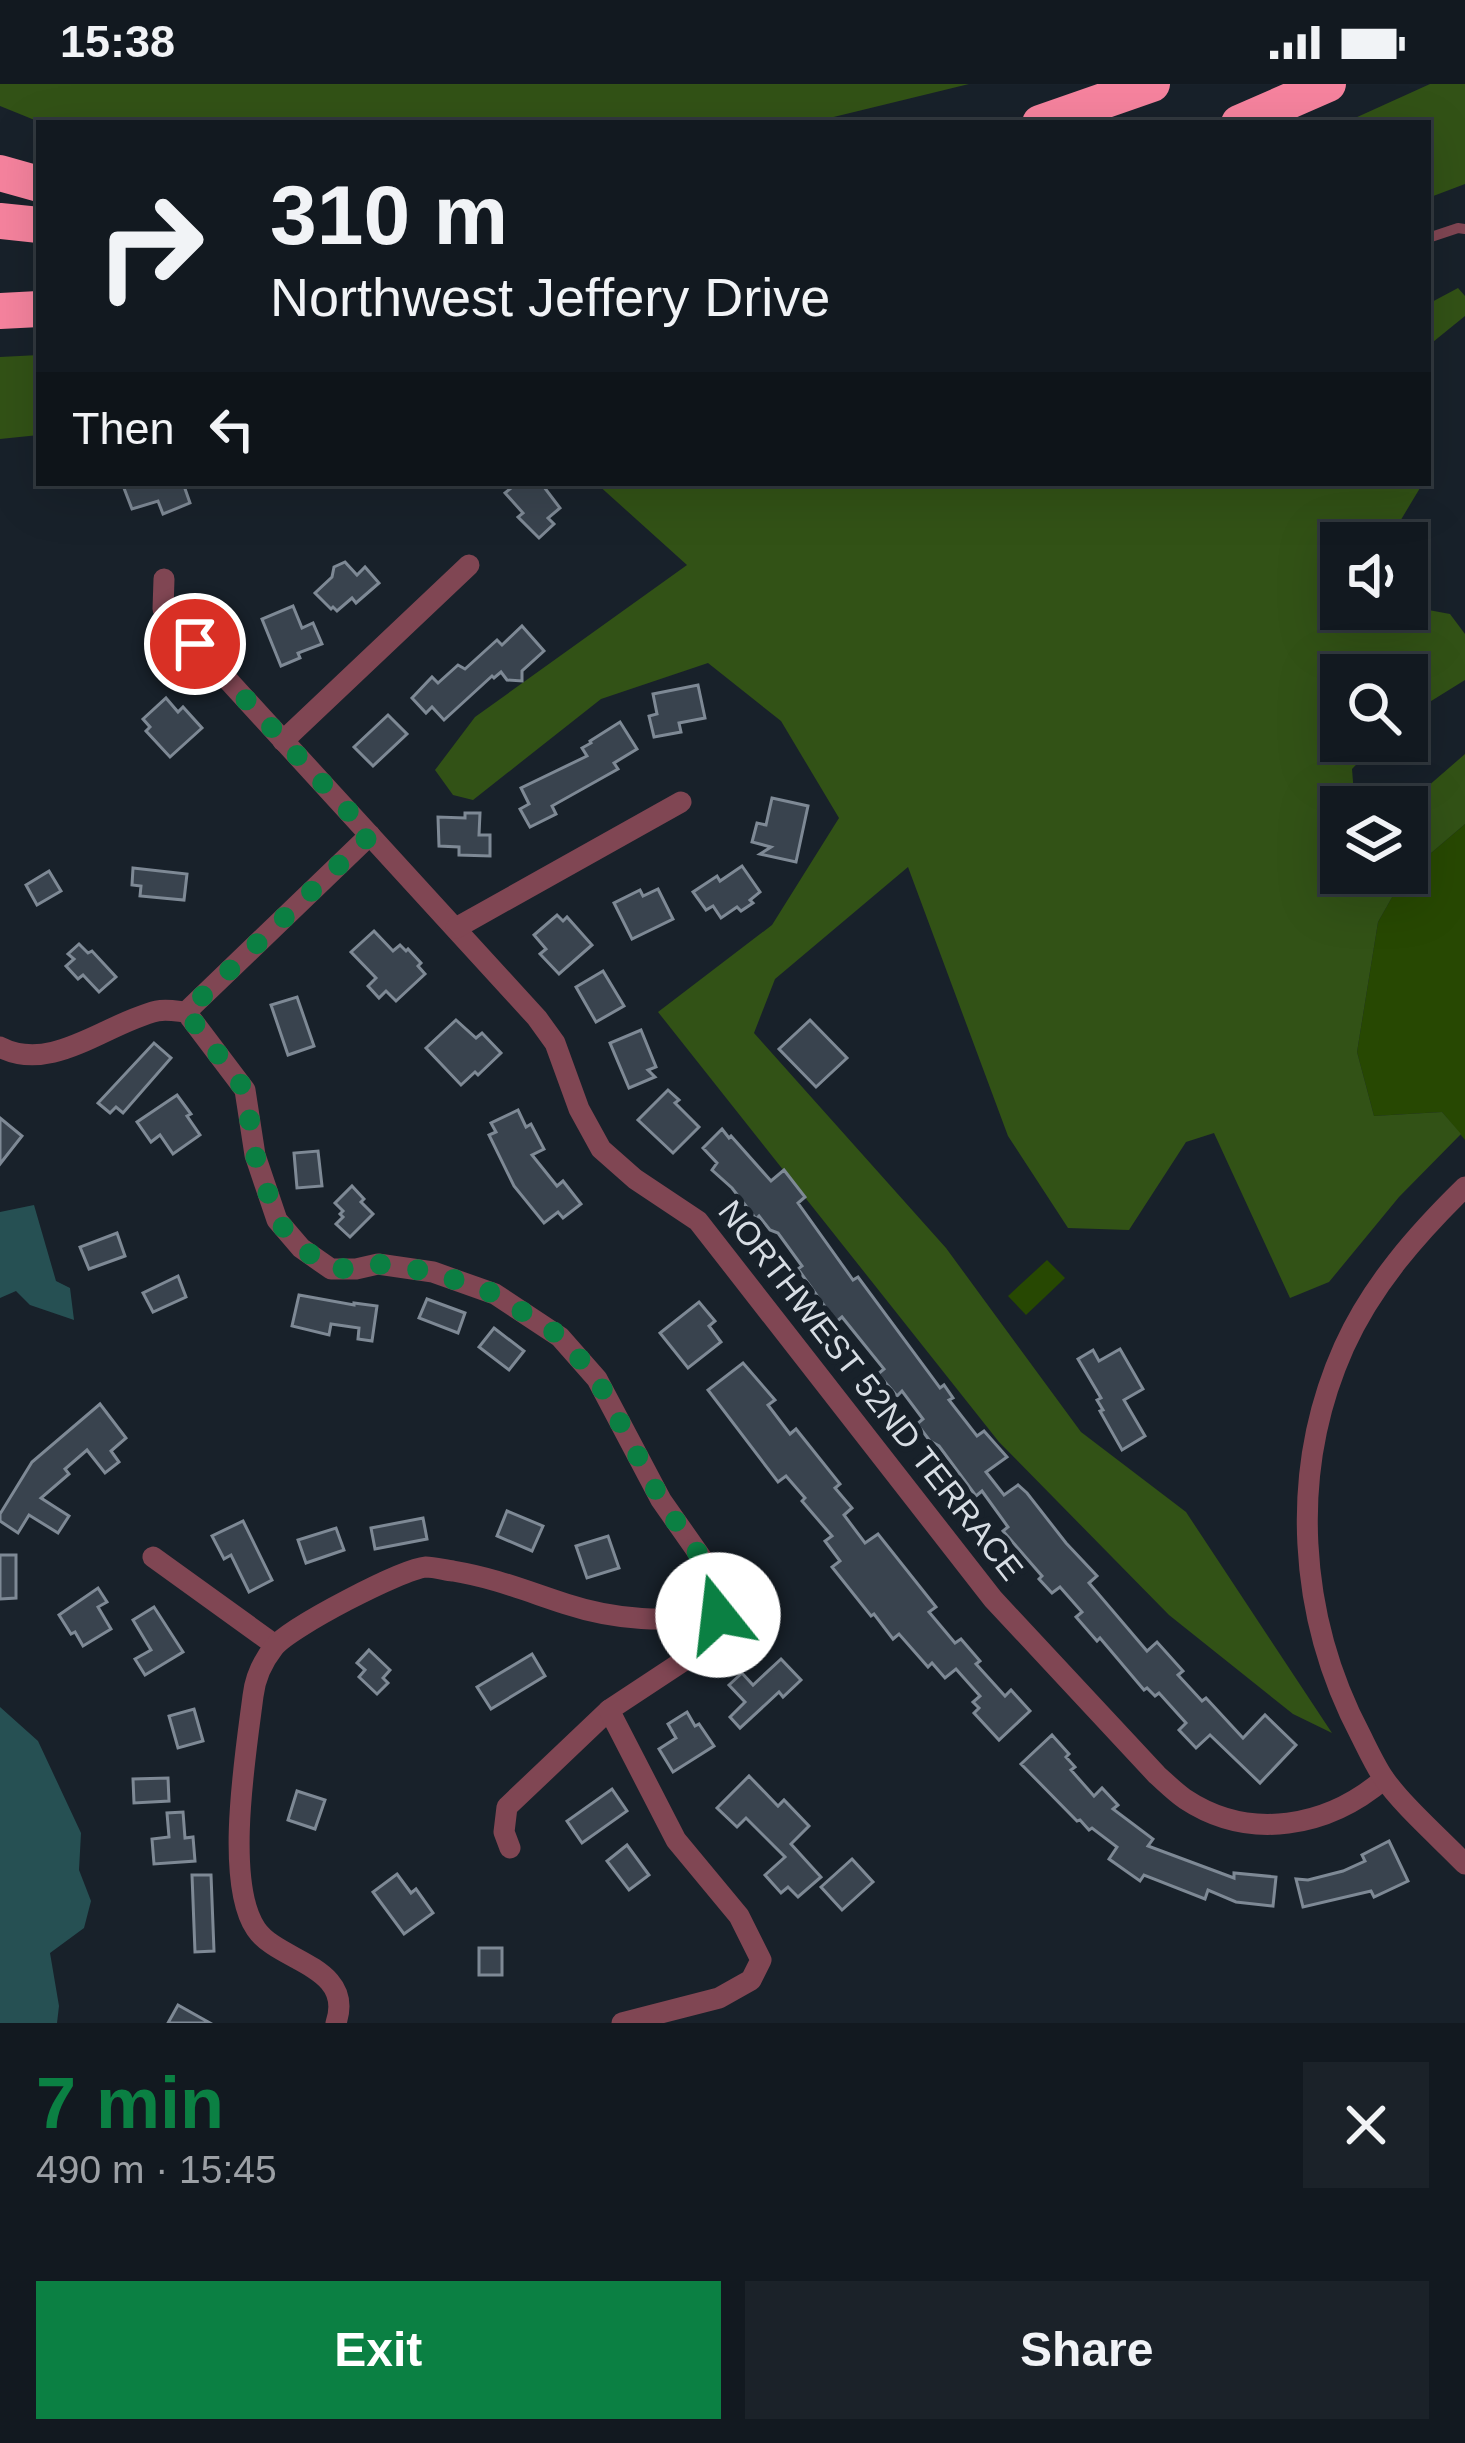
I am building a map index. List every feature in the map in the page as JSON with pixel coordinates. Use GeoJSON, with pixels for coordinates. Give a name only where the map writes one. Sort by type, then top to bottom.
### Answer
{"type":"FeatureCollection","features":[{"type":"Feature","properties":{"kind":"highway"},"geometry":{"type":"LineString","coordinates":[[1049,120],[1152,84]]}},
{"type":"Feature","properties":{"kind":"highway"},"geometry":{"type":"LineString","coordinates":[[1246,120],[1328,84]]}},
{"type":"Feature","properties":{"kind":"highway"},"geometry":{"type":"LineString","coordinates":[[0,172],[36,183]]}},
{"type":"Feature","properties":{"kind":"highway"},"geometry":{"type":"LineString","coordinates":[[0,220],[36,225]]}},
{"type":"Feature","properties":{"kind":"highway"},"geometry":{"type":"LineString","coordinates":[[0,310],[36,309]]}},
{"type":"Feature","properties":{"kind":"street"},"geometry":{"type":"LineString","coordinates":[[283,741],[469,565]]}},
{"type":"Feature","properties":{"kind":"street","name":"NORTHWEST 52ND TERRACE"},"geometry":{"type":"LineString","coordinates":[[164,580],[163,609],[538,1018],[601,1149],[635,1179],[698,1221],[993,1599],[1157,1774],[1185,1799],[1212,1812],[1269,1824],[1335,1812],[1384,1779]]}},
{"type":"Feature","properties":{"kind":"street"},"geometry":{"type":"LineString","coordinates":[[456,928],[681,802]]}},
{"type":"Feature","properties":{"kind":"street"},"geometry":{"type":"LineString","coordinates":[[186,1012],[370,835]]}},
{"type":"Feature","properties":{"kind":"street"},"geometry":{"type":"LineString","coordinates":[[0,1047],[50,1055],[162,1010],[186,1012],[245,1090],[255,1155],[277,1220],[301,1248],[331,1268],[378,1264],[433,1272],[495,1294],[560,1336],[597,1379],[661,1500],[708,1568],[718,1615],[706,1646],[609,1710],[507,1807],[504,1832],[510,1847]]}},
{"type":"Feature","properties":{"kind":"street"},"geometry":{"type":"LineString","coordinates":[[1465,1187],[1398,1258],[1345,1345],[1315,1436],[1306,1532],[1318,1623],[1345,1705],[1384,1779],[1465,1864]]}},
{"type":"Feature","properties":{"kind":"street"},"geometry":{"type":"LineString","coordinates":[[153,1557],[275,1645]]}},
{"type":"Feature","properties":{"kind":"street"},"geometry":{"type":"LineString","coordinates":[[336,2023],[340,2010],[334,1988],[312,1966],[258,1934],[245,1910],[240,1824],[247,1742],[255,1679],[275,1645],[315,1617],[424,1567],[490,1577],[622,1619],[676,1621],[718,1615]]}},
{"type":"Feature","properties":{"kind":"street"},"geometry":{"type":"LineString","coordinates":[[609,1710],[676,1840],[740,1916],[761,1960],[751,1980],[719,1998],[622,2023]]}},
{"type":"Feature","properties":{"kind":"lane"},"geometry":{"type":"LineString","coordinates":[[1431,237],[1465,229]]}},
{"type":"Feature","properties":{"kind":"green space"},"geometry":{"type":"Polygon","coordinates":[[[0,84],[969,84],[821,120],[36,121],[0,106],[0,84]]]}},
{"type":"Feature","properties":{"kind":"green space"},"geometry":{"type":"Polygon","coordinates":[[[1430,84],[1465,84],[1465,184],[1431,197],[1431,120],[1351,120],[1430,84]]]}},
{"type":"Feature","properties":{"kind":"green space"},"geometry":{"type":"Polygon","coordinates":[[[1458,288],[1465,296],[1465,316],[1431,344],[1431,302],[1458,288]]]}},
{"type":"Feature","properties":{"kind":"green space"},"geometry":{"type":"Polygon","coordinates":[[[36,355],[36,435],[0,439],[0,357],[36,355]]]}},
{"type":"Feature","properties":{"kind":"green space"},"geometry":{"type":"Polygon","coordinates":[[[599,486],[1421,486],[1400,522],[1320,522],[1320,630],[1428,630],[1428,610],[1450,614],[1465,634],[1465,680],[1428,703],[1428,654],[1320,654],[1320,762],[1359,762],[1352,769],[1353,786],[1320,786],[1320,894],[1394,894],[1378,922],[1357,1052],[1374,1116],[1442,1112],[1461,1134],[1399,1197],[1329,1282],[1290,1298],[1214,1133],[1186,1142],[1129,1230],[1068,1228],[1008,1136],[908,867],[775,979],[754,1033],[946,1248],[1081,1432],[1186,1512],[1332,1733],[1293,1714],[1169,1615],[999,1442],[658,1012],[772,925],[839,818],[781,721],[708,663],[601,699],[473,800],[453,795],[435,770],[475,717],[687,565],[599,486]]]}},
{"type":"Feature","properties":{"kind":"green space"},"geometry":{"type":"Polygon","coordinates":[[[1465,754],[1465,824],[1428,856],[1428,786],[1465,754]]]}},
{"type":"Feature","properties":{"kind":"green space"},"geometry":{"type":"Polygon","coordinates":[[[1465,824],[1465,1140],[1442,1112],[1374,1116],[1357,1052],[1378,922],[1394,894],[1428,894],[1428,856],[1465,824]]]}},
{"type":"Feature","properties":{"kind":"green space"},"geometry":{"type":"Polygon","coordinates":[[[1047,1260],[1065,1278],[1026,1315],[1008,1296],[1047,1260]]]}},
{"type":"Feature","properties":{"kind":"shaded area"},"geometry":{"type":"Polygon","coordinates":[[[34,1205],[56,1281],[70,1288],[74,1320],[30,1305],[16,1291],[0,1298],[0,1212],[34,1205]]]}},
{"type":"Feature","properties":{"kind":"shaded area"},"geometry":{"type":"Polygon","coordinates":[[[0,1707],[38,1741],[81,1833],[79,1870],[91,1901],[84,1928],[50,1953],[59,2006],[57,2023],[0,2023],[0,1707]]]}},
{"type":"Feature","properties":{"kind":"building"},"geometry":{"type":"Polygon","coordinates":[[[123,486],[184,486],[190,503],[163,514],[158,501],[132,509],[123,486]]]}},
{"type":"Feature","properties":{"kind":"building"},"geometry":{"type":"Polygon","coordinates":[[[513,486],[543,486],[560,508],[548,518],[554,524],[539,538],[518,517],[523,513],[505,493],[513,486]]]}},
{"type":"Feature","properties":{"kind":"building"},"geometry":{"type":"Polygon","coordinates":[[[345,562],[357,575],[365,567],[379,583],[356,603],[352,598],[337,611],[315,593],[332,577],[334,567],[345,562]]]}},
{"type":"Feature","properties":{"kind":"building"},"geometry":{"type":"Polygon","coordinates":[[[293,606],[302,628],[313,623],[322,644],[281,666],[262,619],[293,606]]]}},
{"type":"Feature","properties":{"kind":"building"},"geometry":{"type":"Polygon","coordinates":[[[522,626],[544,651],[522,671],[522,681],[507,680],[501,672],[492,676],[444,720],[432,707],[426,713],[412,698],[432,677],[438,683],[458,665],[465,669],[497,640],[502,645],[522,626]]]}},
{"type":"Feature","properties":{"kind":"building"},"geometry":{"type":"Polygon","coordinates":[[[698,685],[705,718],[679,723],[681,732],[654,737],[649,716],[657,714],[653,694],[698,685]]]}},
{"type":"Feature","properties":{"kind":"building"},"geometry":{"type":"Polygon","coordinates":[[[166,698],[178,712],[183,707],[202,728],[170,757],[146,731],[150,727],[143,719],[166,698]]]}},
{"type":"Feature","properties":{"kind":"building"},"geometry":{"type":"Polygon","coordinates":[[[388,715],[407,734],[373,766],[354,747],[388,715]]]}},
{"type":"Feature","properties":{"kind":"building"},"geometry":{"type":"Polygon","coordinates":[[[620,722],[637,749],[614,763],[618,769],[552,806],[556,814],[530,827],[520,809],[529,804],[521,788],[587,756],[582,748],[620,722]]]}},
{"type":"Feature","properties":{"kind":"building"},"geometry":{"type":"Polygon","coordinates":[[[772,798],[808,806],[796,862],[760,854],[771,847],[752,842],[757,823],[766,825],[772,798]]]}},
{"type":"Feature","properties":{"kind":"building"},"geometry":{"type":"Polygon","coordinates":[[[465,813],[480,813],[479,835],[490,835],[490,856],[459,855],[459,847],[439,846],[438,817],[465,818],[465,813]]]}},
{"type":"Feature","properties":{"kind":"building"},"geometry":{"type":"Polygon","coordinates":[[[742,866],[760,892],[750,900],[753,903],[721,918],[713,906],[706,910],[693,892],[742,866]]]}},
{"type":"Feature","properties":{"kind":"building"},"geometry":{"type":"Polygon","coordinates":[[[133,868],[187,874],[184,900],[140,896],[141,886],[132,885],[133,868]]]}},
{"type":"Feature","properties":{"kind":"building"},"geometry":{"type":"Polygon","coordinates":[[[49,871],[61,891],[37,905],[26,885],[49,871]]]}},
{"type":"Feature","properties":{"kind":"building"},"geometry":{"type":"Polygon","coordinates":[[[658,889],[673,919],[632,939],[614,903],[640,890],[643,896],[658,889]]]}},
{"type":"Feature","properties":{"kind":"building"},"geometry":{"type":"Polygon","coordinates":[[[557,915],[563,921],[567,917],[592,945],[559,974],[540,954],[546,949],[534,935],[557,915]]]}},
{"type":"Feature","properties":{"kind":"building"},"geometry":{"type":"Polygon","coordinates":[[[374,931],[393,951],[400,945],[408,949],[425,974],[396,1001],[386,991],[379,998],[368,986],[376,978],[351,952],[374,931]]]}},
{"type":"Feature","properties":{"kind":"building"},"geometry":{"type":"Polygon","coordinates":[[[79,944],[116,977],[99,992],[66,966],[74,959],[68,954],[79,944]]]}},
{"type":"Feature","properties":{"kind":"building"},"geometry":{"type":"Polygon","coordinates":[[[603,971],[624,1006],[596,1022],[576,987],[603,971]]]}},
{"type":"Feature","properties":{"kind":"building"},"geometry":{"type":"Polygon","coordinates":[[[297,997],[314,1046],[288,1055],[271,1005],[297,997]]]}},
{"type":"Feature","properties":{"kind":"building"},"geometry":{"type":"Polygon","coordinates":[[[456,1020],[476,1038],[482,1033],[501,1053],[461,1085],[426,1048],[456,1020]]]}},
{"type":"Feature","properties":{"kind":"building"},"geometry":{"type":"Polygon","coordinates":[[[810,1020],[847,1058],[816,1087],[779,1049],[810,1020]]]}},
{"type":"Feature","properties":{"kind":"building"},"geometry":{"type":"Polygon","coordinates":[[[641,1030],[656,1067],[648,1070],[655,1077],[629,1088],[610,1043],[641,1030]]]}},
{"type":"Feature","properties":{"kind":"building"},"geometry":{"type":"Polygon","coordinates":[[[154,1043],[171,1058],[123,1113],[116,1107],[110,1113],[98,1103],[154,1043]]]}},
{"type":"Feature","properties":{"kind":"building"},"geometry":{"type":"Polygon","coordinates":[[[668,1090],[699,1127],[673,1153],[638,1120],[668,1090]]]}},
{"type":"Feature","properties":{"kind":"building"},"geometry":{"type":"Polygon","coordinates":[[[177,1095],[200,1135],[173,1154],[160,1135],[151,1142],[137,1122],[177,1095]]]}},
{"type":"Feature","properties":{"kind":"building"},"geometry":{"type":"Polygon","coordinates":[[[518,1110],[544,1149],[532,1155],[557,1186],[563,1181],[581,1204],[563,1218],[558,1212],[544,1223],[514,1186],[489,1135],[496,1132],[491,1123],[518,1110]]]}},
{"type":"Feature","properties":{"kind":"building"},"geometry":{"type":"Polygon","coordinates":[[[0,1118],[22,1136],[0,1164],[0,1118]]]}},
{"type":"Feature","properties":{"kind":"building"},"geometry":{"type":"Polygon","coordinates":[[[722,1129],[771,1181],[784,1170],[805,1197],[798,1203],[853,1280],[858,1277],[940,1388],[944,1385],[953,1398],[949,1400],[977,1436],[984,1431],[1007,1457],[986,1472],[1004,1495],[1018,1485],[1027,1493],[1097,1576],[1089,1583],[1147,1651],[1157,1642],[1183,1671],[1178,1675],[1243,1738],[1265,1715],[1296,1745],[1260,1783],[1210,1735],[1196,1748],[1179,1730],[1186,1723],[1159,1693],[1155,1696],[1144,1690],[1100,1638],[1097,1641],[1076,1617],[1082,1612],[1060,1587],[1052,1593],[1039,1579],[1042,1576],[1003,1531],[1008,1527],[982,1491],[976,1496],[939,1446],[930,1441],[917,1424],[923,1419],[902,1391],[897,1396],[878,1374],[884,1369],[842,1317],[836,1322],[778,1233],[759,1216],[756,1219],[712,1170],[717,1163],[703,1148],[722,1129]]]}},
{"type":"Feature","properties":{"kind":"building"},"geometry":{"type":"Polygon","coordinates":[[[318,1151],[322,1186],[297,1188],[294,1153],[318,1151]]]}},
{"type":"Feature","properties":{"kind":"building"},"geometry":{"type":"Polygon","coordinates":[[[352,1186],[373,1214],[350,1237],[336,1224],[343,1211],[335,1203],[352,1186]]]}},
{"type":"Feature","properties":{"kind":"building"},"geometry":{"type":"Polygon","coordinates":[[[117,1233],[125,1256],[89,1269],[80,1247],[117,1233]]]}},
{"type":"Feature","properties":{"kind":"building"},"geometry":{"type":"Polygon","coordinates":[[[178,1276],[186,1297],[153,1312],[143,1293],[178,1276]]]}},
{"type":"Feature","properties":{"kind":"building"},"geometry":{"type":"Polygon","coordinates":[[[299,1295],[377,1306],[372,1341],[358,1339],[359,1328],[331,1324],[329,1335],[292,1326],[299,1295]]]}},
{"type":"Feature","properties":{"kind":"building"},"geometry":{"type":"Polygon","coordinates":[[[427,1299],[465,1313],[458,1333],[419,1318],[427,1299]]]}},
{"type":"Feature","properties":{"kind":"building"},"geometry":{"type":"Polygon","coordinates":[[[699,1302],[715,1321],[709,1326],[721,1342],[688,1368],[660,1333],[699,1302]]]}},
{"type":"Feature","properties":{"kind":"building"},"geometry":{"type":"Polygon","coordinates":[[[494,1328],[524,1351],[509,1370],[479,1347],[494,1328]]]}},
{"type":"Feature","properties":{"kind":"building"},"geometry":{"type":"Polygon","coordinates":[[[1120,1349],[1143,1389],[1124,1400],[1145,1436],[1122,1450],[1100,1411],[1097,1400],[1101,1398],[1078,1359],[1093,1350],[1099,1361],[1120,1349]]]}},
{"type":"Feature","properties":{"kind":"building"},"geometry":{"type":"Polygon","coordinates":[[[743,1363],[775,1400],[768,1405],[790,1434],[796,1429],[840,1484],[835,1488],[852,1508],[844,1515],[865,1543],[878,1534],[936,1607],[929,1612],[955,1643],[961,1639],[1005,1696],[1011,1690],[1030,1711],[999,1740],[974,1713],[979,1708],[973,1702],[980,1696],[956,1669],[945,1678],[932,1663],[928,1667],[899,1634],[893,1639],[871,1616],[832,1567],[840,1561],[825,1541],[832,1536],[802,1501],[805,1498],[786,1476],[778,1482],[708,1390],[743,1363]]]}},
{"type":"Feature","properties":{"kind":"building"},"geometry":{"type":"Polygon","coordinates":[[[100,1404],[126,1438],[111,1451],[119,1462],[105,1473],[87,1450],[65,1469],[69,1474],[41,1498],[69,1516],[58,1533],[29,1515],[18,1533],[0,1521],[32,1462],[100,1404]]]}},
{"type":"Feature","properties":{"kind":"building"},"geometry":{"type":"Polygon","coordinates":[[[507,1511],[543,1526],[532,1551],[497,1536],[507,1511]]]}},
{"type":"Feature","properties":{"kind":"building"},"geometry":{"type":"Polygon","coordinates":[[[423,1518],[427,1539],[375,1549],[371,1528],[423,1518]]]}},
{"type":"Feature","properties":{"kind":"building"},"geometry":{"type":"Polygon","coordinates":[[[243,1521],[272,1580],[249,1592],[231,1555],[224,1559],[212,1536],[243,1521]]]}},
{"type":"Feature","properties":{"kind":"building"},"geometry":{"type":"Polygon","coordinates":[[[336,1528],[344,1550],[306,1563],[298,1540],[336,1528]]]}},
{"type":"Feature","properties":{"kind":"building"},"geometry":{"type":"Polygon","coordinates":[[[608,1536],[619,1568],[587,1578],[576,1546],[608,1536]]]}},
{"type":"Feature","properties":{"kind":"building"},"geometry":{"type":"Polygon","coordinates":[[[0,1555],[16,1555],[16,1598],[0,1599],[0,1555]]]}},
{"type":"Feature","properties":{"kind":"building"},"geometry":{"type":"Polygon","coordinates":[[[98,1588],[107,1602],[98,1607],[111,1629],[83,1646],[59,1615],[98,1588]]]}},
{"type":"Feature","properties":{"kind":"building"},"geometry":{"type":"Polygon","coordinates":[[[154,1607],[183,1652],[145,1675],[135,1659],[151,1650],[133,1620],[154,1607]]]}},
{"type":"Feature","properties":{"kind":"building"},"geometry":{"type":"Polygon","coordinates":[[[369,1650],[390,1670],[383,1678],[388,1683],[377,1694],[359,1677],[365,1670],[357,1663],[369,1650]]]}},
{"type":"Feature","properties":{"kind":"building"},"geometry":{"type":"Polygon","coordinates":[[[532,1654],[545,1676],[491,1709],[477,1687],[532,1654]]]}},
{"type":"Feature","properties":{"kind":"building"},"geometry":{"type":"Polygon","coordinates":[[[781,1659],[801,1680],[783,1697],[779,1692],[740,1728],[730,1717],[745,1702],[729,1685],[742,1673],[753,1685],[781,1659]]]}},
{"type":"Feature","properties":{"kind":"building"},"geometry":{"type":"Polygon","coordinates":[[[194,1709],[203,1741],[178,1748],[169,1716],[194,1709]]]}},
{"type":"Feature","properties":{"kind":"building"},"geometry":{"type":"Polygon","coordinates":[[[687,1712],[714,1746],[673,1772],[659,1749],[676,1738],[668,1724],[687,1712]]]}},
{"type":"Feature","properties":{"kind":"building"},"geometry":{"type":"Polygon","coordinates":[[[1052,1735],[1069,1754],[1066,1757],[1075,1767],[1071,1770],[1094,1796],[1102,1788],[1118,1805],[1113,1809],[1153,1839],[1148,1846],[1234,1878],[1234,1873],[1276,1877],[1273,1906],[1236,1902],[1208,1890],[1205,1899],[1144,1875],[1140,1881],[1109,1859],[1117,1847],[1077,1821],[1021,1764],[1052,1735]]]}},
{"type":"Feature","properties":{"kind":"building"},"geometry":{"type":"Polygon","coordinates":[[[749,1776],[778,1806],[784,1800],[809,1826],[791,1844],[821,1877],[798,1897],[788,1887],[781,1893],[765,1875],[785,1857],[746,1818],[737,1827],[717,1808],[749,1776]]]}},
{"type":"Feature","properties":{"kind":"building"},"geometry":{"type":"Polygon","coordinates":[[[168,1778],[169,1801],[134,1803],[133,1779],[168,1778]]]}},
{"type":"Feature","properties":{"kind":"building"},"geometry":{"type":"Polygon","coordinates":[[[612,1789],[627,1811],[582,1843],[567,1821],[612,1789]]]}},
{"type":"Feature","properties":{"kind":"building"},"geometry":{"type":"Polygon","coordinates":[[[297,1791],[325,1800],[315,1829],[288,1820],[297,1791]]]}},
{"type":"Feature","properties":{"kind":"building"},"geometry":{"type":"Polygon","coordinates":[[[183,1812],[185,1838],[193,1837],[195,1861],[154,1864],[152,1839],[169,1837],[167,1813],[183,1812]]]}},
{"type":"Feature","properties":{"kind":"building"},"geometry":{"type":"Polygon","coordinates":[[[1389,1841],[1408,1881],[1374,1897],[1371,1891],[1303,1907],[1296,1879],[1343,1871],[1365,1861],[1362,1855],[1389,1841]]]}},
{"type":"Feature","properties":{"kind":"building"},"geometry":{"type":"Polygon","coordinates":[[[627,1845],[649,1875],[629,1890],[607,1861],[627,1845]]]}},
{"type":"Feature","properties":{"kind":"building"},"geometry":{"type":"Polygon","coordinates":[[[852,1859],[873,1882],[842,1910],[821,1887],[852,1859]]]}},
{"type":"Feature","properties":{"kind":"building"},"geometry":{"type":"Polygon","coordinates":[[[397,1874],[411,1893],[416,1889],[433,1913],[404,1934],[373,1892],[397,1874]]]}},
{"type":"Feature","properties":{"kind":"building"},"geometry":{"type":"Polygon","coordinates":[[[192,1875],[211,1875],[214,1951],[195,1952],[192,1875]]]}},
{"type":"Feature","properties":{"kind":"building"},"geometry":{"type":"Polygon","coordinates":[[[479,1948],[502,1948],[502,1975],[479,1975],[479,1948]]]}},
{"type":"Feature","properties":{"kind":"building"},"geometry":{"type":"Polygon","coordinates":[[[178,2005],[210,2023],[168,2023],[178,2005]]]}},
{"type":"Feature","properties":{"kind":"route"},"geometry":{"type":"LineString","coordinates":[[195,644],[370,835],[186,1012],[245,1090],[255,1155],[277,1220],[301,1248],[331,1268],[378,1264],[433,1272],[495,1294],[560,1336],[597,1379],[661,1500],[708,1568],[718,1615]]}}]}
